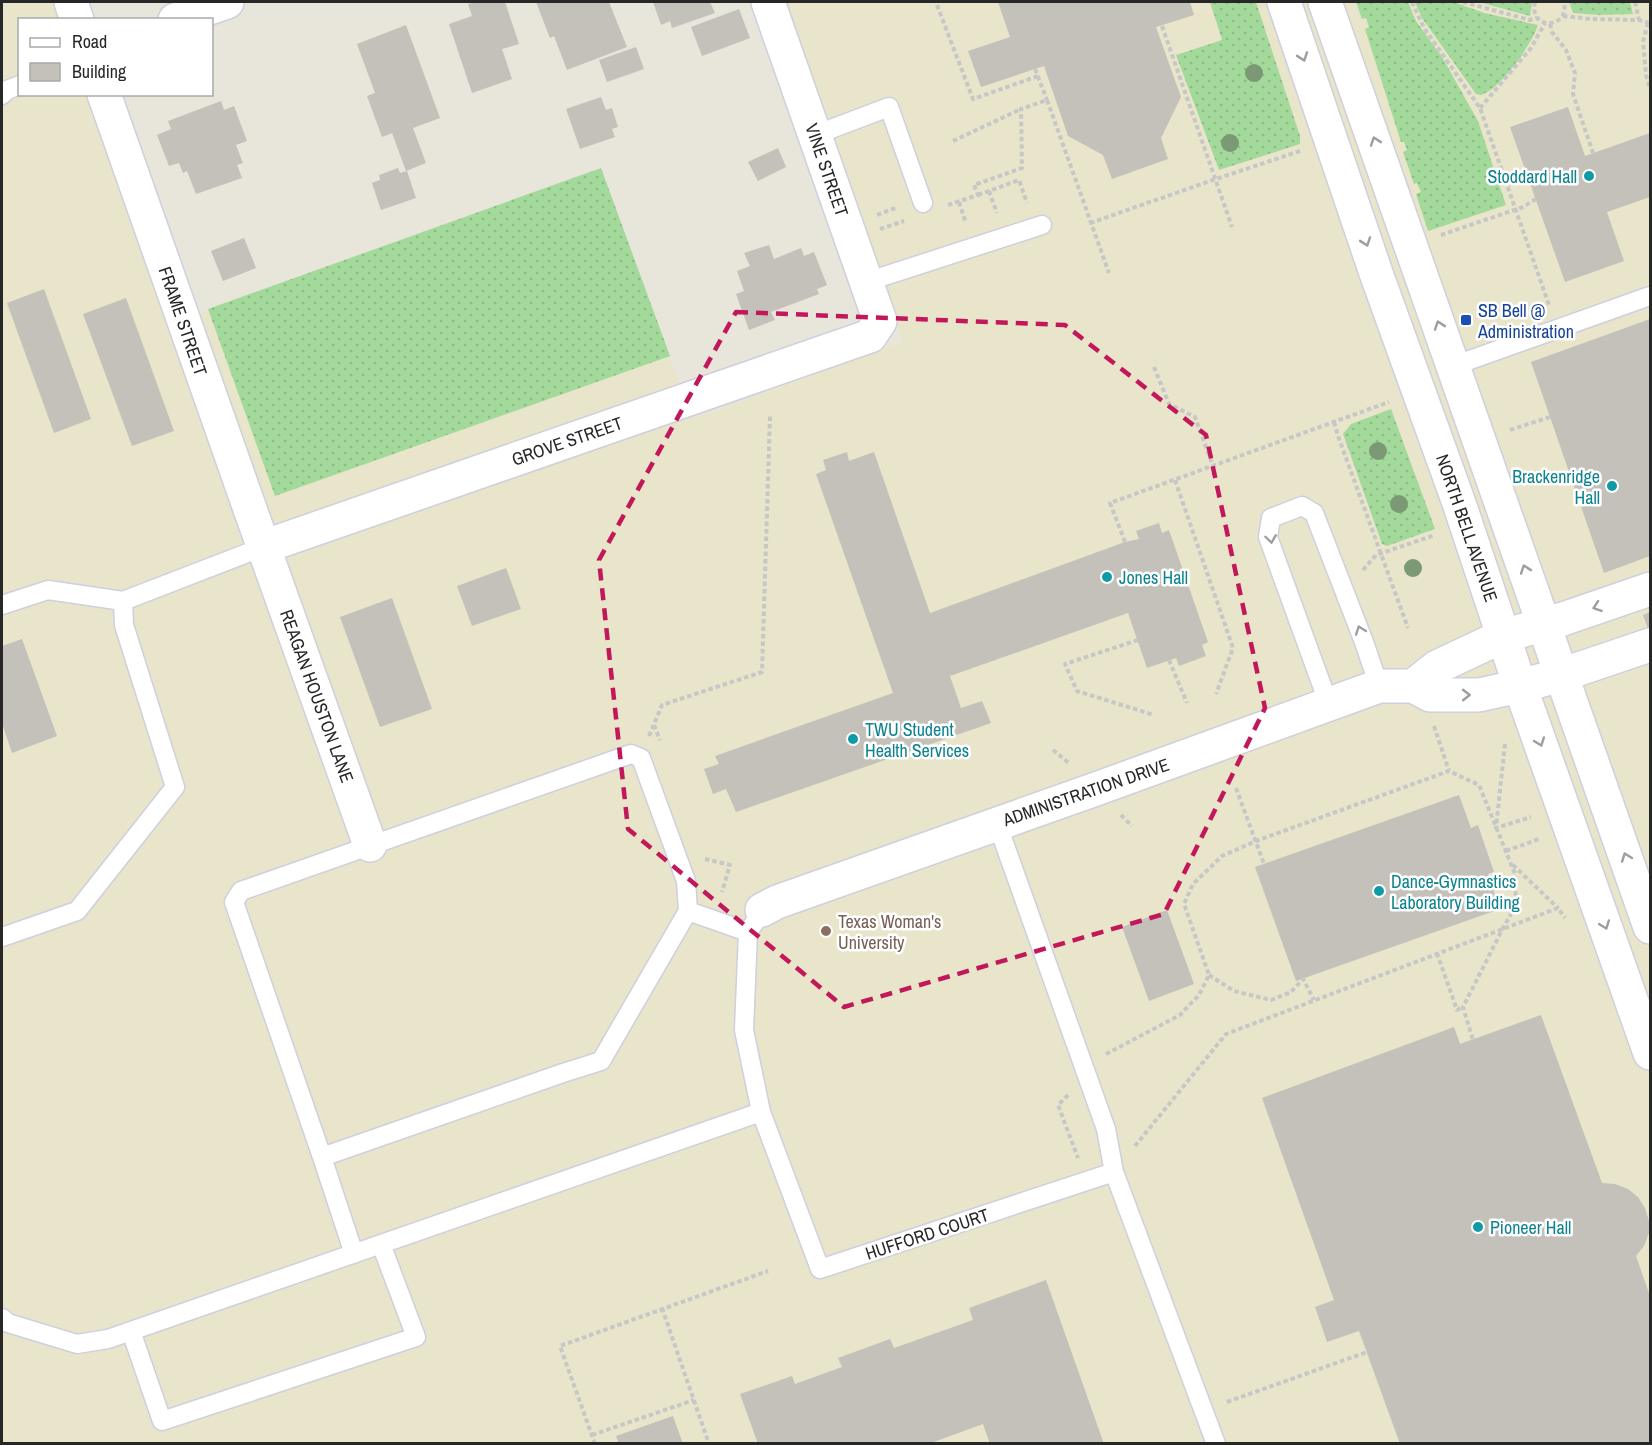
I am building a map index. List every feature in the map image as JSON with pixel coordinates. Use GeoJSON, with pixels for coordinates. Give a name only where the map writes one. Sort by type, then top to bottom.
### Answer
{"type":"FeatureCollection","features":[{"type":"Feature","properties":{"kind":"street"},"geometry":{"type":"LineString","coordinates":[[71,2],[76,18]]}},
{"type":"Feature","properties":{"kind":"street"},"geometry":{"type":"LineString","coordinates":[[181,18],[227,2]]}},
{"type":"Feature","properties":{"kind":"street","name":"VINE STREET"},"geometry":{"type":"LineString","coordinates":[[768,2],[880,321],[870,336]]}},
{"type":"Feature","properties":{"kind":"street","name":"NORTH BELL AVENUE"},"geometry":{"type":"LineString","coordinates":[[1284,2],[1376,273],[1459,503],[1520,686],[1650,1053]]}},
{"type":"Feature","properties":{"kind":"street"},"geometry":{"type":"LineString","coordinates":[[1325,2],[1650,927]]}},
{"type":"Feature","properties":{"kind":"street","name":"FRAME STREET"},"geometry":{"type":"LineString","coordinates":[[105,96],[263,547]]}},
{"type":"Feature","properties":{"kind":"street","name":"GROVE STREET"},"geometry":{"type":"LineString","coordinates":[[263,547],[870,336]]}},
{"type":"Feature","properties":{"kind":"street","name":"REAGAN HOUSTON LANE"},"geometry":{"type":"LineString","coordinates":[[263,547],[370,845]]}},
{"type":"Feature","properties":{"kind":"street"},"geometry":{"type":"LineString","coordinates":[[1413,686],[1437,668],[1503,636],[1650,589]]}},
{"type":"Feature","properties":{"kind":"street","name":"ADMINISTRATION DRIVE"},"geometry":{"type":"LineString","coordinates":[[755,921],[777,902],[1379,686],[1413,686],[1430,695],[1479,695],[1561,675],[1650,645]]}},
{"type":"Feature","properties":{"kind":"lane"},"geometry":{"type":"LineString","coordinates":[[2,95],[7,90],[18,86]]}},
{"type":"Feature","properties":{"kind":"lane"},"geometry":{"type":"LineString","coordinates":[[815,135],[889,107],[931,206]]}},
{"type":"Feature","properties":{"kind":"lane"},"geometry":{"type":"LineString","coordinates":[[866,282],[1042,225]]}},
{"type":"Feature","properties":{"kind":"lane"},"geometry":{"type":"LineString","coordinates":[[1454,366],[1650,296]]}},
{"type":"Feature","properties":{"kind":"lane"},"geometry":{"type":"LineString","coordinates":[[1329,705],[1268,537],[1271,518],[1302,506],[1314,513],[1379,686]]}},
{"type":"Feature","properties":{"kind":"lane"},"geometry":{"type":"LineString","coordinates":[[2,605],[48,590],[123,601],[263,547]]}},
{"type":"Feature","properties":{"kind":"lane"},"geometry":{"type":"LineString","coordinates":[[2,937],[78,911],[175,787],[124,625],[123,601]]}},
{"type":"Feature","properties":{"kind":"lane"},"geometry":{"type":"LineString","coordinates":[[322,1157],[601,1061],[688,911],[686,881],[641,758],[631,754],[370,845],[241,891],[234,902],[354,1254]]}},
{"type":"Feature","properties":{"kind":"lane"},"geometry":{"type":"LineString","coordinates":[[997,823],[1106,1129],[1114,1172],[1216,1443]]}},
{"type":"Feature","properties":{"kind":"lane"},"geometry":{"type":"LineString","coordinates":[[688,911],[755,921]]}},
{"type":"Feature","properties":{"kind":"lane","name":"HUFFORD COURT"},"geometry":{"type":"LineString","coordinates":[[755,921],[744,1030],[761,1112],[820,1269],[1114,1172]]}},
{"type":"Feature","properties":{"kind":"lane"},"geometry":{"type":"LineString","coordinates":[[2,1318],[8,1323],[77,1344],[108,1339],[761,1112]]}},
{"type":"Feature","properties":{"kind":"lane"},"geometry":{"type":"LineString","coordinates":[[131,1331],[162,1421],[416,1337],[381,1244]]}},
{"type":"Feature","properties":{"kind":"path"},"geometry":{"type":"LineString","coordinates":[[1412,2],[1424,28],[1480,108],[1550,307]]}},
{"type":"Feature","properties":{"kind":"path"},"geometry":{"type":"LineString","coordinates":[[1463,2],[1530,20],[1537,18],[1548,23],[1555,23],[1563,16],[1564,2]]}},
{"type":"Feature","properties":{"kind":"path"},"geometry":{"type":"LineString","coordinates":[[1535,2],[1534,9],[1537,18]]}},
{"type":"Feature","properties":{"kind":"path"},"geometry":{"type":"LineString","coordinates":[[1635,2],[1639,20]]}},
{"type":"Feature","properties":{"kind":"path"},"geometry":{"type":"LineString","coordinates":[[937,5],[973,99],[1038,76]]}},
{"type":"Feature","properties":{"kind":"path"},"geometry":{"type":"LineString","coordinates":[[1563,16],[1639,20],[1649,23],[1643,42],[1646,75],[1650,89]]}},
{"type":"Feature","properties":{"kind":"path"},"geometry":{"type":"LineString","coordinates":[[1480,108],[1531,48],[1548,23]]}},
{"type":"Feature","properties":{"kind":"path"},"geometry":{"type":"LineString","coordinates":[[1548,23],[1566,50],[1575,73],[1573,94],[1593,153]]}},
{"type":"Feature","properties":{"kind":"path"},"geometry":{"type":"LineString","coordinates":[[1162,26],[1232,227]]}},
{"type":"Feature","properties":{"kind":"path"},"geometry":{"type":"LineString","coordinates":[[1035,69],[1109,273]]}},
{"type":"Feature","properties":{"kind":"path"},"geometry":{"type":"LineString","coordinates":[[953,141],[1021,108],[1047,100]]}},
{"type":"Feature","properties":{"kind":"path"},"geometry":{"type":"LineString","coordinates":[[978,195],[974,185],[1022,168],[1021,108]]}},
{"type":"Feature","properties":{"kind":"path"},"geometry":{"type":"LineString","coordinates":[[1090,223],[1306,149]]}},
{"type":"Feature","properties":{"kind":"path"},"geometry":{"type":"LineString","coordinates":[[931,206],[978,195],[1019,180]]}},
{"type":"Feature","properties":{"kind":"path"},"geometry":{"type":"LineString","coordinates":[[1451,231],[1517,210],[1536,199]]}},
{"type":"Feature","properties":{"kind":"path"},"geometry":{"type":"LineString","coordinates":[[881,213],[874,216],[879,229],[909,219]]}},
{"type":"Feature","properties":{"kind":"path"},"geometry":{"type":"LineString","coordinates":[[1154,367],[1169,404],[1195,417],[1213,466]]}},
{"type":"Feature","properties":{"kind":"path"},"geometry":{"type":"LineString","coordinates":[[1125,542],[1110,503],[1393,401]]}},
{"type":"Feature","properties":{"kind":"path"},"geometry":{"type":"LineString","coordinates":[[641,758],[662,705],[762,672],[770,416]]}},
{"type":"Feature","properties":{"kind":"path"},"geometry":{"type":"LineString","coordinates":[[1506,431],[1550,417]]}},
{"type":"Feature","properties":{"kind":"path"},"geometry":{"type":"LineString","coordinates":[[1334,422],[1379,555],[1408,628]]}},
{"type":"Feature","properties":{"kind":"path"},"geometry":{"type":"LineString","coordinates":[[1174,480],[1233,648],[1216,694]]}},
{"type":"Feature","properties":{"kind":"path"},"geometry":{"type":"LineString","coordinates":[[1379,555],[1442,533]]}},
{"type":"Feature","properties":{"kind":"path"},"geometry":{"type":"LineString","coordinates":[[1138,640],[1065,664],[1077,691],[1154,715]]}},
{"type":"Feature","properties":{"kind":"path"},"geometry":{"type":"LineString","coordinates":[[1169,660],[1187,703]]}},
{"type":"Feature","properties":{"kind":"path"},"geometry":{"type":"LineString","coordinates":[[1432,720],[1449,771]]}},
{"type":"Feature","properties":{"kind":"path"},"geometry":{"type":"LineString","coordinates":[[1496,828],[1505,739]]}},
{"type":"Feature","properties":{"kind":"path"},"geometry":{"type":"LineString","coordinates":[[1053,750],[1060,757]]}},
{"type":"Feature","properties":{"kind":"path"},"geometry":{"type":"LineString","coordinates":[[1314,1000],[1303,979],[1291,992],[1271,1000],[1234,991],[1209,975],[1184,904],[1193,884],[1222,856],[1256,841],[1449,771],[1479,785],[1515,874],[1516,905],[1463,1007],[1456,1010],[1437,953]]}},
{"type":"Feature","properties":{"kind":"path"},"geometry":{"type":"LineString","coordinates":[[1236,788],[1264,864]]}},
{"type":"Feature","properties":{"kind":"path"},"geometry":{"type":"LineString","coordinates":[[1496,828],[1541,813]]}},
{"type":"Feature","properties":{"kind":"path"},"geometry":{"type":"LineString","coordinates":[[1506,851],[1549,836]]}},
{"type":"Feature","properties":{"kind":"path"},"geometry":{"type":"LineString","coordinates":[[1510,863],[1558,908],[1570,926]]}},
{"type":"Feature","properties":{"kind":"path"},"geometry":{"type":"LineString","coordinates":[[722,891],[730,865]]}},
{"type":"Feature","properties":{"kind":"path"},"geometry":{"type":"LineString","coordinates":[[1114,1172],[1226,1034],[1558,908]]}},
{"type":"Feature","properties":{"kind":"path"},"geometry":{"type":"LineString","coordinates":[[1087,1181],[1058,1105],[1106,1054],[1180,1015],[1199,995],[1209,975]]}},
{"type":"Feature","properties":{"kind":"path"},"geometry":{"type":"LineString","coordinates":[[1463,1007],[1473,1040]]}},
{"type":"Feature","properties":{"kind":"path"},"geometry":{"type":"LineString","coordinates":[[595,1443],[560,1346],[768,1271]]}},
{"type":"Feature","properties":{"kind":"path"},"geometry":{"type":"LineString","coordinates":[[662,1308],[709,1443]]}},
{"type":"Feature","properties":{"kind":"path"},"geometry":{"type":"LineString","coordinates":[[1204,1411],[1367,1352]]}},
{"type":"Feature","properties":{"kind":"path"},"geometry":{"type":"LineString","coordinates":[[592,1435],[694,1400]]}},
{"type":"Feature","properties":{"kind":"highlighted area"},"geometry":{"type":"Polygon","coordinates":[[[736,312],[1065,325],[1206,435],[1265,708],[1164,914],[844,1007],[628,829],[599,560],[736,312]]]}},
{"type":"Feature","properties":{"kind":"shaded area","name":"Texas Woman's University"},"geometry":{"type":"Polygon","coordinates":[[[2,2],[53,2],[59,18],[18,18],[18,96],[86,96],[168,324],[601,168],[692,419],[903,342],[781,2],[1650,2],[1650,1443],[2,1444],[2,2]]]}},
{"type":"Feature","properties":{"kind":"green space"},"geometry":{"type":"Polygon","coordinates":[[[1210,2],[1256,2],[1300,136],[1300,144],[1219,170],[1176,55],[1222,40],[1210,2]]]}},
{"type":"Feature","properties":{"kind":"green space"},"geometry":{"type":"Polygon","coordinates":[[[1356,2],[1408,2],[1416,21],[1442,57],[1478,121],[1506,205],[1428,231],[1416,194],[1421,192],[1417,183],[1414,184],[1403,152],[1407,150],[1404,142],[1401,142],[1365,29],[1369,27],[1366,18],[1362,19],[1356,2]]]}},
{"type":"Feature","properties":{"kind":"green space"},"geometry":{"type":"Polygon","coordinates":[[[1415,2],[1454,2],[1484,13],[1538,25],[1529,43],[1506,76],[1481,95],[1476,94],[1422,18],[1415,2]]]}},
{"type":"Feature","properties":{"kind":"green space"},"geometry":{"type":"Polygon","coordinates":[[[1479,2],[1532,2],[1530,16],[1479,2]]]}},
{"type":"Feature","properties":{"kind":"green space"},"geometry":{"type":"Polygon","coordinates":[[[1569,2],[1630,2],[1633,14],[1573,13],[1569,2]]]}},
{"type":"Feature","properties":{"kind":"green space"},"geometry":{"type":"Polygon","coordinates":[[[601,168],[670,356],[275,496],[208,309],[601,168]]]}},
{"type":"Feature","properties":{"kind":"green space"},"geometry":{"type":"Polygon","coordinates":[[[1391,409],[1435,529],[1387,546],[1382,544],[1343,434],[1351,424],[1391,409]]]}},
{"type":"Feature","properties":{"kind":"building"},"geometry":{"type":"Polygon","coordinates":[[[505,2],[519,44],[502,49],[512,79],[472,93],[449,24],[472,16],[468,4],[505,2]]]}},
{"type":"Feature","properties":{"kind":"building"},"geometry":{"type":"Polygon","coordinates":[[[536,2],[609,2],[627,47],[567,70],[554,36],[550,38],[536,2]]]}},
{"type":"Feature","properties":{"kind":"building"},"geometry":{"type":"Polygon","coordinates":[[[653,2],[710,2],[715,13],[672,28],[670,21],[661,25],[653,2]]]}},
{"type":"Feature","properties":{"kind":"building"},"geometry":{"type":"Polygon","coordinates":[[[998,2],[1190,2],[1194,15],[1156,27],[1181,97],[1161,138],[1168,159],[1112,179],[1103,155],[1068,136],[1044,66],[981,87],[968,51],[1010,37],[998,2]]]}},
{"type":"Feature","properties":{"kind":"building"},"geometry":{"type":"Polygon","coordinates":[[[739,9],[750,38],[702,56],[691,27],[739,9]]]}},
{"type":"Feature","properties":{"kind":"building"},"geometry":{"type":"Polygon","coordinates":[[[406,25],[440,118],[413,128],[426,163],[406,171],[392,133],[382,137],[367,96],[375,93],[357,44],[406,25]]]}},
{"type":"Feature","properties":{"kind":"building"},"geometry":{"type":"Polygon","coordinates":[[[636,47],[644,69],[607,82],[599,60],[636,47]]]}},
{"type":"Feature","properties":{"kind":"building"},"geometry":{"type":"Polygon","coordinates":[[[601,97],[606,110],[612,108],[618,127],[612,129],[615,137],[580,149],[566,109],[601,97]]]}},
{"type":"Feature","properties":{"kind":"building"},"geometry":{"type":"Polygon","coordinates":[[[221,101],[224,110],[234,106],[247,141],[236,145],[243,163],[237,165],[242,178],[196,194],[187,171],[183,173],[179,163],[169,166],[157,135],[171,129],[168,121],[221,101]]]}},
{"type":"Feature","properties":{"kind":"building","name":"Stoddard Hall"},"geometry":{"type":"Polygon","coordinates":[[[1568,107],[1585,156],[1650,133],[1650,197],[1607,212],[1624,261],[1565,282],[1510,127],[1568,107]]]}},
{"type":"Feature","properties":{"kind":"building"},"geometry":{"type":"Polygon","coordinates":[[[778,148],[786,167],[758,181],[748,162],[778,148]]]}},
{"type":"Feature","properties":{"kind":"building"},"geometry":{"type":"Polygon","coordinates":[[[398,168],[400,173],[407,171],[416,198],[381,210],[372,183],[380,180],[379,175],[398,168]]]}},
{"type":"Feature","properties":{"kind":"building"},"geometry":{"type":"Polygon","coordinates":[[[244,238],[256,268],[223,281],[211,251],[244,238]]]}},
{"type":"Feature","properties":{"kind":"building"},"geometry":{"type":"Polygon","coordinates":[[[769,245],[774,259],[801,248],[804,256],[814,252],[827,285],[817,289],[819,294],[771,312],[775,320],[749,330],[736,294],[744,291],[737,271],[750,266],[744,253],[769,245]]]}},
{"type":"Feature","properties":{"kind":"building"},"geometry":{"type":"Polygon","coordinates":[[[44,289],[91,419],[54,433],[7,303],[44,289]]]}},
{"type":"Feature","properties":{"kind":"building"},"geometry":{"type":"Polygon","coordinates":[[[126,298],[174,431],[132,446],[83,314],[126,298]]]}},
{"type":"Feature","properties":{"kind":"building","name":"Brackenridge Hall"},"geometry":{"type":"Polygon","coordinates":[[[1650,319],[1650,556],[1604,573],[1531,362],[1650,319]]]}},
{"type":"Feature","properties":{"kind":"building","name":"Jones Hall"},"geometry":{"type":"Polygon","coordinates":[[[847,452],[849,461],[874,452],[930,613],[1125,542],[1139,539],[1136,531],[1159,523],[1162,533],[1169,530],[1208,642],[1202,645],[1206,656],[1179,666],[1176,658],[1147,668],[1128,613],[950,676],[961,708],[982,701],[991,723],[736,812],[726,789],[713,794],[704,769],[719,764],[715,756],[893,693],[816,474],[826,470],[823,460],[847,452]]]}},
{"type":"Feature","properties":{"kind":"building"},"geometry":{"type":"Polygon","coordinates":[[[506,568],[521,609],[472,626],[457,586],[506,568]]]}},
{"type":"Feature","properties":{"kind":"building"},"geometry":{"type":"Polygon","coordinates":[[[392,598],[432,709],[380,727],[340,617],[392,598]]]}},
{"type":"Feature","properties":{"kind":"building"},"geometry":{"type":"Polygon","coordinates":[[[1650,612],[1650,628],[1648,629],[1643,615],[1650,612]]]}},
{"type":"Feature","properties":{"kind":"building"},"geometry":{"type":"Polygon","coordinates":[[[22,639],[57,736],[12,753],[2,723],[2,646],[22,639]]]}},
{"type":"Feature","properties":{"kind":"building","name":"Dance-Gymnastics Laboratory Building"},"geometry":{"type":"Polygon","coordinates":[[[1459,795],[1471,828],[1478,825],[1494,872],[1488,874],[1500,909],[1296,981],[1255,867],[1459,795]]]}},
{"type":"Feature","properties":{"kind":"building"},"geometry":{"type":"Polygon","coordinates":[[[1167,910],[1194,984],[1149,1001],[1122,927],[1167,910]]]}},
{"type":"Feature","properties":{"kind":"building","name":"Pioneer Hall"},"geometry":{"type":"Polygon","coordinates":[[[1541,1015],[1602,1183],[1615,1184],[1628,1189],[1638,1197],[1649,1221],[1649,1233],[1644,1246],[1636,1256],[1650,1296],[1650,1444],[1400,1444],[1359,1331],[1327,1342],[1315,1307],[1334,1300],[1262,1098],[1454,1027],[1460,1044],[1541,1015]]]}},
{"type":"Feature","properties":{"kind":"building"},"geometry":{"type":"Polygon","coordinates":[[[1046,1280],[1104,1444],[990,1444],[983,1424],[928,1444],[758,1444],[740,1394],[792,1376],[795,1384],[842,1367],[838,1358],[890,1339],[894,1348],[973,1320],[969,1308],[1046,1280]]]}},
{"type":"Feature","properties":{"kind":"building"},"geometry":{"type":"Polygon","coordinates":[[[673,1416],[683,1444],[619,1444],[616,1436],[673,1416]]]}},
{"type":"Feature","properties":{"kind":"place","name":"Stoddard Hall"},"geometry":{"type":"Point","coordinates":[1589,176]}},
{"type":"Feature","properties":{"kind":"place","name":"SB Bell @ Administration"},"geometry":{"type":"Point","coordinates":[1466,320]}},
{"type":"Feature","properties":{"kind":"place","name":"Brackenridge Hall"},"geometry":{"type":"Point","coordinates":[1612,486]}},
{"type":"Feature","properties":{"kind":"place","name":"Jones Hall"},"geometry":{"type":"Point","coordinates":[1107,577]}},
{"type":"Feature","properties":{"kind":"place","name":"TWU Student Health Services"},"geometry":{"type":"Point","coordinates":[853,739]}},
{"type":"Feature","properties":{"kind":"place","name":"Dance-Gymnastics Laboratory Building"},"geometry":{"type":"Point","coordinates":[1379,891]}},
{"type":"Feature","properties":{"kind":"place","name":"Texas Woman's University"},"geometry":{"type":"Point","coordinates":[826,931]}},
{"type":"Feature","properties":{"kind":"place","name":"Pioneer Hall"},"geometry":{"type":"Point","coordinates":[1478,1227]}}]}
